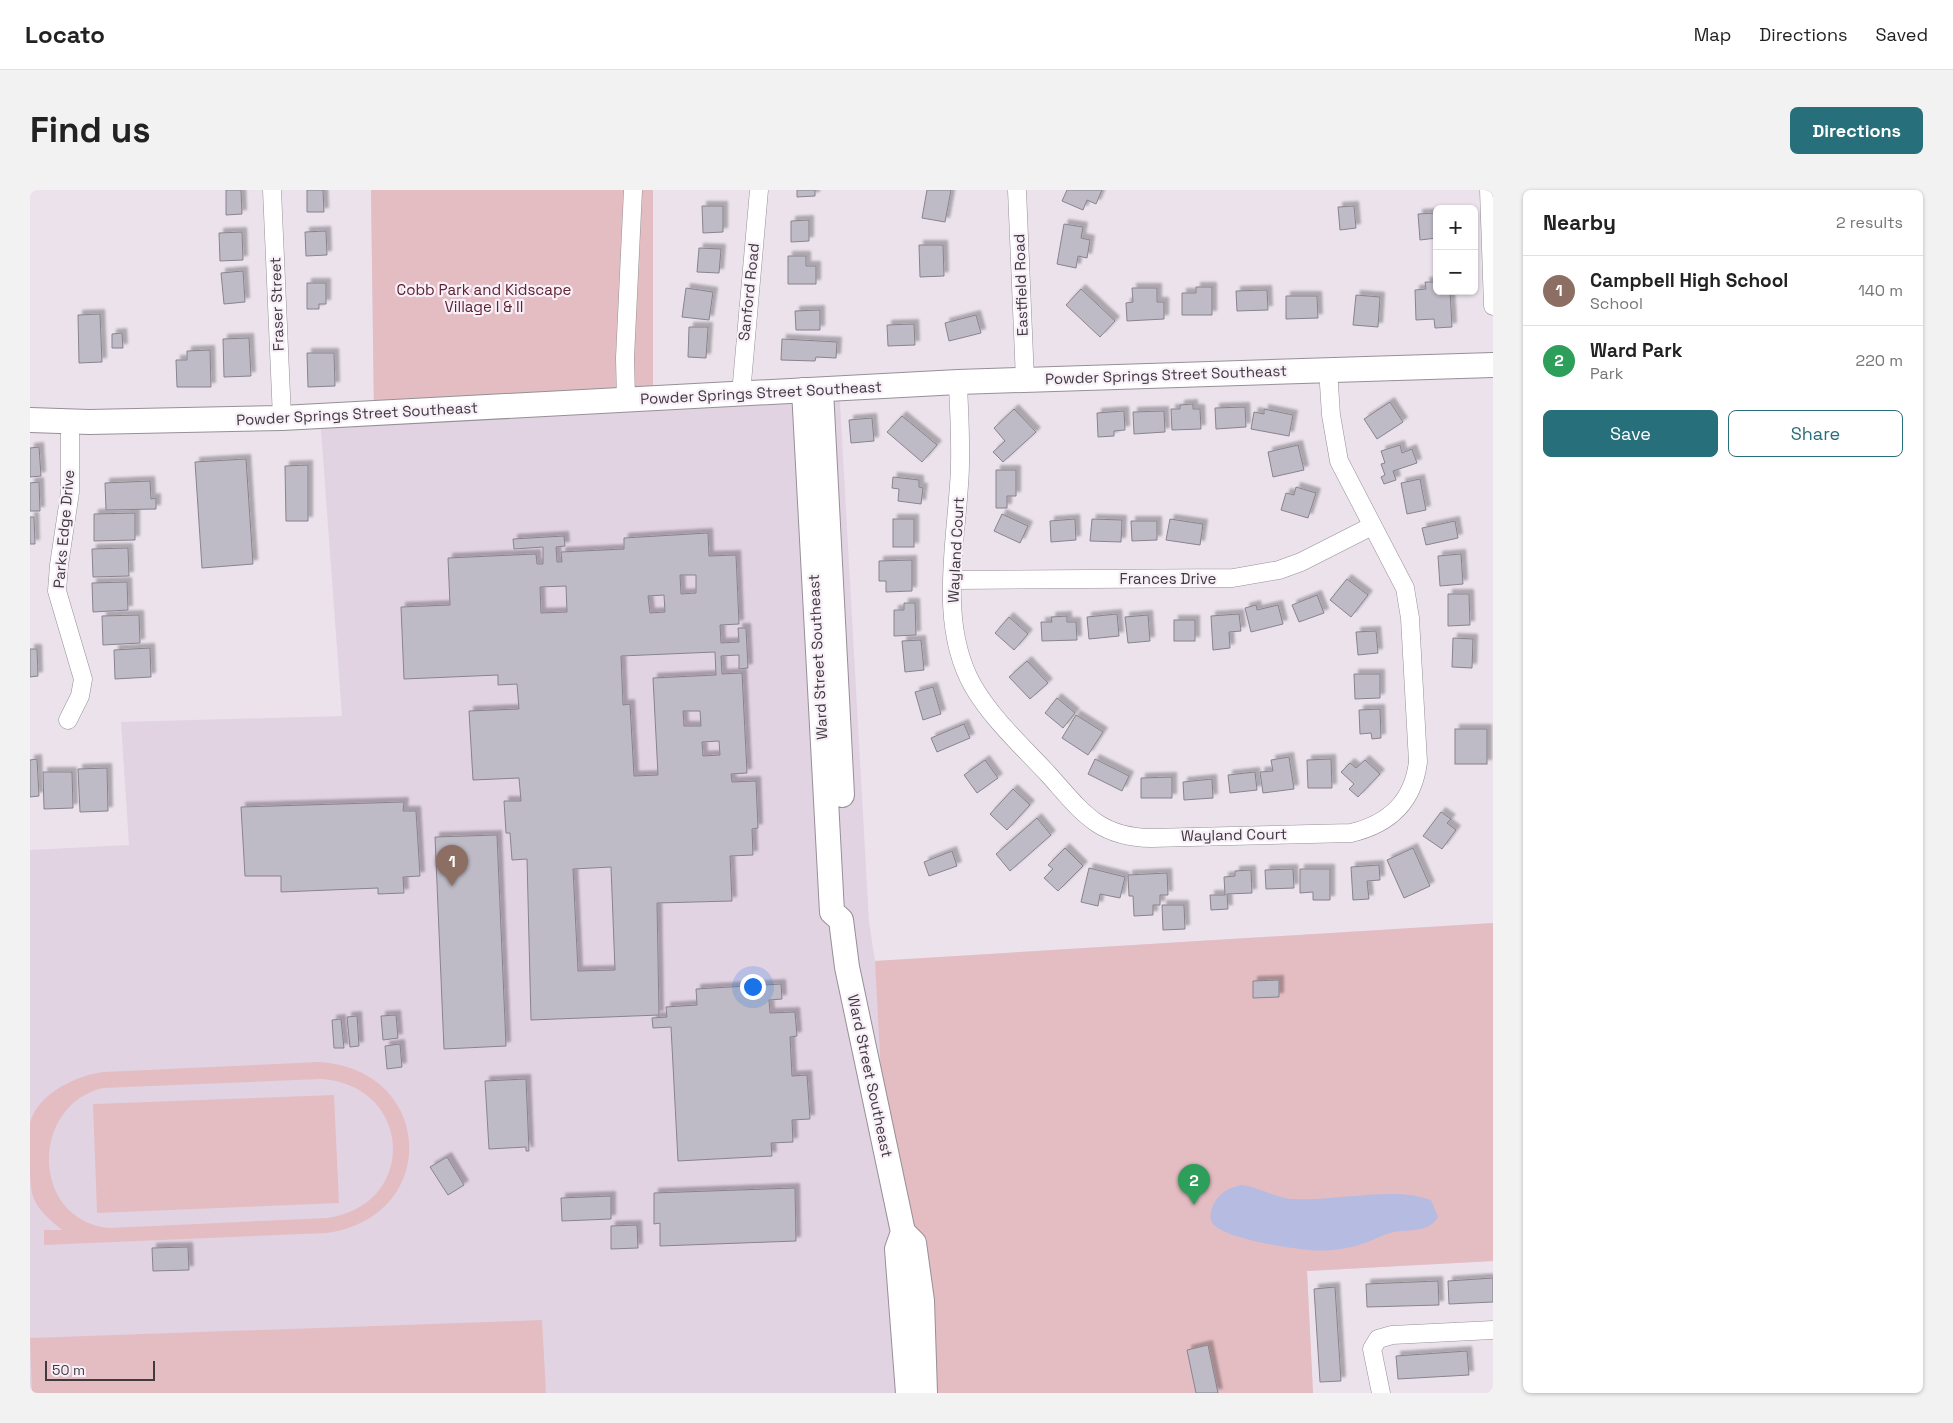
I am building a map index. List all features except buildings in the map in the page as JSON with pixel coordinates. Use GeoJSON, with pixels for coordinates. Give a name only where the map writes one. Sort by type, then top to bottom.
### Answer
{"type":"FeatureCollection","features":[{"type":"Feature","properties":{"kind":"street","name":"Fraser Street"},"geometry":{"type":"LineString","coordinates":[[272,190],[282,418]]}},
{"type":"Feature","properties":{"kind":"street"},"geometry":{"type":"LineString","coordinates":[[626,400],[625,358],[633,190]]}},
{"type":"Feature","properties":{"kind":"street","name":"Sanford Road"},"geometry":{"type":"LineString","coordinates":[[741,394],[759,190]]}},
{"type":"Feature","properties":{"kind":"street","name":"Eastfield Road"},"geometry":{"type":"LineString","coordinates":[[1017,190],[1024,380]]}},
{"type":"Feature","properties":{"kind":"street"},"geometry":{"type":"LineString","coordinates":[[1489,190],[1493,306]]}},
{"type":"Feature","properties":{"kind":"street","name":"Powder Springs Street Southeast"},"geometry":{"type":"LineString","coordinates":[[30,420],[70,422],[282,418],[958,382],[1493,364]]}},
{"type":"Feature","properties":{"kind":"street","name":"Wayland Court"},"geometry":{"type":"LineString","coordinates":[[958,382],[960,483],[953,548],[956,641],[962,664],[983,702],[1083,812],[1107,830],[1126,836],[1151,838],[1351,832],[1380,823],[1404,802],[1416,777],[1418,762],[1410,618],[1405,588],[1339,461],[1331,415],[1328,369]]}},
{"type":"Feature","properties":{"kind":"street","name":"Ward Street Southeast"},"geometry":{"type":"LineString","coordinates":[[812,390],[832,912],[842,920],[847,967],[903,1232],[897,1248],[908,1393]]}},
{"type":"Feature","properties":{"kind":"street","name":"Parks Edge Drive"},"geometry":{"type":"LineString","coordinates":[[68,720],[80,696],[83,679],[57,591],[70,492],[70,422]]}},
{"type":"Feature","properties":{"kind":"street","name":"Frances Drive"},"geometry":{"type":"LineString","coordinates":[[953,580],[1233,578],[1279,570],[1372,526]]}},
{"type":"Feature","properties":{"kind":"street","name":"Ward Street Southeast"},"geometry":{"type":"LineString","coordinates":[[903,1232],[914,1243],[922,1301],[925,1393]]}},
{"type":"Feature","properties":{"kind":"street"},"geometry":{"type":"LineString","coordinates":[[1381,1393],[1372,1348],[1378,1339],[1392,1335],[1493,1330]]}},
{"type":"Feature","properties":{"kind":"shaded area"},"geometry":{"type":"Polygon","coordinates":[[[371,190],[653,190],[653,395],[839,385],[869,922],[875,961],[1493,923],[1493,1261],[1307,1271],[1313,1393],[30,1393],[30,850],[129,845],[121,722],[342,716],[320,417],[374,413],[371,190]]]}},
{"type":"Feature","properties":{"kind":"green space","name":"Cobb Park and Kidscape Village I & II"},"geometry":{"type":"Polygon","coordinates":[[[371,190],[653,190],[653,395],[374,414],[371,190]]]}},
{"type":"Feature","properties":{"kind":"green space"},"geometry":{"type":"Polygon","coordinates":[[[1493,923],[1493,1261],[1307,1271],[1313,1393],[934,1393],[885,1150],[875,961],[1493,923]]]}},
{"type":"Feature","properties":{"kind":"green space"},"geometry":{"type":"Polygon","coordinates":[[[319,1062],[357,1071],[385,1089],[403,1115],[409,1144],[405,1174],[390,1201],[364,1221],[327,1233],[44,1245],[44,1230],[62,1230],[51,1221],[34,1199],[30,1182],[30,1123],[34,1112],[41,1103],[59,1088],[81,1077],[103,1072],[319,1062]],[[320,1079],[103,1088],[79,1099],[62,1116],[52,1138],[49,1161],[53,1185],[64,1205],[83,1220],[109,1228],[327,1218],[357,1208],[378,1192],[390,1170],[393,1146],[387,1122],[373,1101],[351,1086],[320,1079]]]}},
{"type":"Feature","properties":{"kind":"green space"},"geometry":{"type":"Polygon","coordinates":[[[334,1095],[339,1203],[97,1213],[93,1104],[334,1095]]]}},
{"type":"Feature","properties":{"kind":"green space"},"geometry":{"type":"Polygon","coordinates":[[[542,1320],[546,1393],[32,1393],[30,1338],[542,1320]]]}},
{"type":"Feature","properties":{"kind":"water"},"geometry":{"type":"Polygon","coordinates":[[[1241,1185],[1282,1197],[1297,1199],[1384,1194],[1417,1196],[1431,1200],[1438,1217],[1430,1226],[1424,1228],[1390,1233],[1366,1243],[1336,1250],[1322,1251],[1287,1247],[1232,1235],[1212,1223],[1211,1211],[1216,1199],[1225,1191],[1241,1185]]]}},
{"type":"Feature","properties":{"kind":"place","name":"Campbell High School"},"geometry":{"type":"Point","coordinates":[452,886]}},
{"type":"Feature","properties":{"kind":"place","name":"Ward Park"},"geometry":{"type":"Point","coordinates":[1194,1205]}}]}
